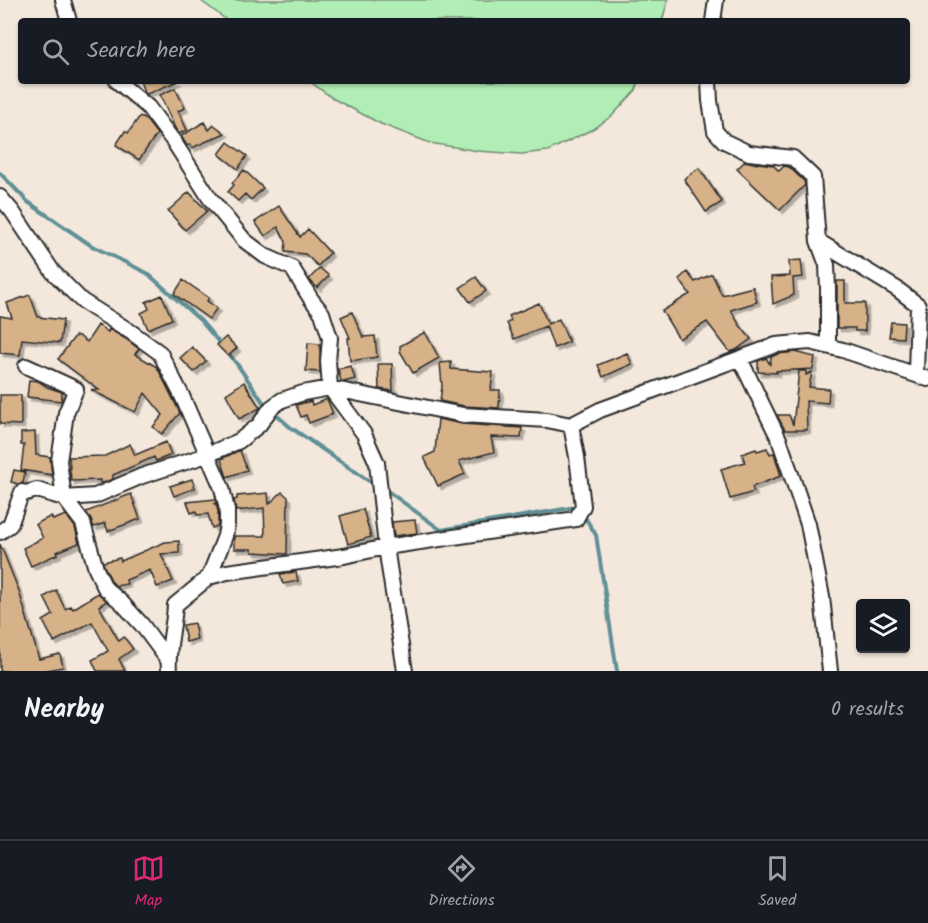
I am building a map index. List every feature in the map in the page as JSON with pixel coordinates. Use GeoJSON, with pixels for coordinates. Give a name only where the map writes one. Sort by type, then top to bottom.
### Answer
{"type":"FeatureCollection","features":[{"type":"Feature","properties":{"kind":"street"},"geometry":{"type":"LineString","coordinates":[[63,0],[68,18]]}},
{"type":"Feature","properties":{"kind":"street"},"geometry":{"type":"LineString","coordinates":[[713,18],[716,0]]}},
{"type":"Feature","properties":{"kind":"street"},"geometry":{"type":"LineString","coordinates":[[121,84],[148,107],[174,142],[209,197],[244,240],[265,256],[292,268],[322,313],[330,338],[328,361],[330,388],[364,434],[377,463],[386,547],[405,671]]}},
{"type":"Feature","properties":{"kind":"street"},"geometry":{"type":"LineString","coordinates":[[709,84],[715,131],[724,141],[749,153],[794,158],[813,177],[818,241],[827,265],[828,346]]}},
{"type":"Feature","properties":{"kind":"street"},"geometry":{"type":"LineString","coordinates":[[0,196],[53,272],[82,301],[160,353],[182,396],[222,488],[227,510],[225,536],[209,577]]}},
{"type":"Feature","properties":{"kind":"street"},"geometry":{"type":"LineString","coordinates":[[0,532],[10,525],[22,492],[37,490],[64,498],[95,496],[142,476],[207,455],[239,441],[259,425],[271,408],[282,400],[330,388],[463,415],[547,420],[571,425],[600,410],[776,345],[810,342],[922,376],[918,305],[897,289],[818,241]]}},
{"type":"Feature","properties":{"kind":"street"},"geometry":{"type":"LineString","coordinates":[[740,359],[779,439],[808,524],[822,597],[830,671]]}},
{"type":"Feature","properties":{"kind":"street"},"geometry":{"type":"LineString","coordinates":[[26,366],[76,389],[66,413],[59,461],[64,498],[83,523],[96,569],[105,588],[142,625],[168,666]]}},
{"type":"Feature","properties":{"kind":"street"},"geometry":{"type":"LineString","coordinates":[[168,666],[175,605],[209,577],[227,572],[576,519],[583,506],[571,425]]}},
{"type":"Feature","properties":{"kind":"green space"},"geometry":{"type":"Polygon","coordinates":[[[200,0],[668,0],[663,18],[224,18],[200,0]]]}},
{"type":"Feature","properties":{"kind":"green space"},"geometry":{"type":"Polygon","coordinates":[[[313,84],[638,84],[636,90],[612,116],[591,130],[548,151],[521,154],[478,151],[430,143],[381,124],[334,99],[313,84]]]}},
{"type":"Feature","properties":{"kind":"building"},"geometry":{"type":"Polygon","coordinates":[[[141,84],[171,84],[147,94],[141,84]]]}},
{"type":"Feature","properties":{"kind":"building"},"geometry":{"type":"Polygon","coordinates":[[[175,88],[185,108],[178,111],[187,130],[179,134],[160,95],[175,88]]]}},
{"type":"Feature","properties":{"kind":"building"},"geometry":{"type":"Polygon","coordinates":[[[140,116],[157,134],[139,160],[116,145],[125,131],[128,133],[140,116]]]}},
{"type":"Feature","properties":{"kind":"building"},"geometry":{"type":"Polygon","coordinates":[[[204,122],[209,130],[214,125],[225,133],[192,148],[190,144],[187,146],[181,136],[204,122]]]}},
{"type":"Feature","properties":{"kind":"building"},"geometry":{"type":"Polygon","coordinates":[[[228,142],[247,156],[238,169],[219,154],[228,142]]]}},
{"type":"Feature","properties":{"kind":"building"},"geometry":{"type":"Polygon","coordinates":[[[745,161],[773,165],[779,171],[784,166],[789,167],[804,181],[805,185],[780,210],[737,169],[745,161]]]}},
{"type":"Feature","properties":{"kind":"building"},"geometry":{"type":"Polygon","coordinates":[[[699,168],[722,202],[706,212],[684,179],[699,168]]]}},
{"type":"Feature","properties":{"kind":"building"},"geometry":{"type":"Polygon","coordinates":[[[244,170],[263,188],[251,200],[245,194],[238,201],[228,192],[234,185],[232,183],[244,170]]]}},
{"type":"Feature","properties":{"kind":"building"},"geometry":{"type":"Polygon","coordinates":[[[189,192],[207,211],[185,230],[168,211],[189,192]]]}},
{"type":"Feature","properties":{"kind":"building"},"geometry":{"type":"Polygon","coordinates":[[[279,206],[300,237],[308,229],[330,253],[318,266],[305,254],[285,252],[286,242],[278,227],[265,236],[255,222],[279,206]]]}},
{"type":"Feature","properties":{"kind":"building"},"geometry":{"type":"Polygon","coordinates":[[[801,260],[803,277],[793,278],[794,295],[773,304],[771,277],[790,276],[789,261],[801,260]]]}},
{"type":"Feature","properties":{"kind":"building"},"geometry":{"type":"Polygon","coordinates":[[[320,268],[329,276],[317,288],[309,279],[320,268]]]}},
{"type":"Feature","properties":{"kind":"building"},"geometry":{"type":"Polygon","coordinates":[[[687,272],[695,282],[712,274],[722,295],[753,287],[757,302],[731,310],[751,339],[730,352],[707,322],[679,339],[662,311],[690,294],[679,279],[687,272]]]}},
{"type":"Feature","properties":{"kind":"building"},"geometry":{"type":"Polygon","coordinates":[[[476,277],[486,291],[470,302],[460,288],[476,277]]]}},
{"type":"Feature","properties":{"kind":"building"},"geometry":{"type":"Polygon","coordinates":[[[183,280],[209,298],[207,301],[217,308],[209,319],[174,294],[183,280]]]}},
{"type":"Feature","properties":{"kind":"building"},"geometry":{"type":"Polygon","coordinates":[[[837,281],[845,281],[845,303],[865,303],[865,331],[855,331],[855,328],[837,328],[837,281]]]}},
{"type":"Feature","properties":{"kind":"building"},"geometry":{"type":"Polygon","coordinates":[[[30,295],[38,317],[63,320],[60,343],[22,339],[20,355],[0,353],[0,316],[12,318],[7,303],[30,295]]]}},
{"type":"Feature","properties":{"kind":"building"},"geometry":{"type":"Polygon","coordinates":[[[162,295],[172,319],[148,329],[141,313],[149,309],[146,302],[162,295]]]}},
{"type":"Feature","properties":{"kind":"building"},"geometry":{"type":"Polygon","coordinates":[[[539,303],[548,324],[559,319],[569,342],[554,348],[546,326],[514,339],[507,323],[511,321],[509,316],[539,303]]]}},
{"type":"Feature","properties":{"kind":"building"},"geometry":{"type":"Polygon","coordinates":[[[352,312],[363,337],[375,336],[377,357],[350,361],[348,338],[350,338],[341,317],[352,312]]]}},
{"type":"Feature","properties":{"kind":"building"},"geometry":{"type":"Polygon","coordinates":[[[891,322],[904,323],[903,338],[889,337],[891,322]]]}},
{"type":"Feature","properties":{"kind":"building"},"geometry":{"type":"Polygon","coordinates":[[[98,325],[126,339],[139,349],[135,354],[157,367],[180,413],[162,434],[153,427],[163,415],[145,393],[135,412],[91,390],[99,390],[58,359],[75,336],[87,342],[98,325]]]}},
{"type":"Feature","properties":{"kind":"building"},"geometry":{"type":"Polygon","coordinates":[[[425,332],[439,358],[413,373],[400,351],[400,346],[425,332]]]}},
{"type":"Feature","properties":{"kind":"building"},"geometry":{"type":"Polygon","coordinates":[[[226,337],[237,348],[228,356],[217,345],[226,337]]]}},
{"type":"Feature","properties":{"kind":"building"},"geometry":{"type":"Polygon","coordinates":[[[308,343],[320,344],[320,372],[306,371],[308,343]]]}},
{"type":"Feature","properties":{"kind":"building"},"geometry":{"type":"Polygon","coordinates":[[[192,347],[206,361],[194,372],[180,358],[192,347]]]}},
{"type":"Feature","properties":{"kind":"building"},"geometry":{"type":"Polygon","coordinates":[[[795,352],[815,357],[813,369],[776,371],[777,373],[758,372],[758,361],[766,358],[770,364],[771,357],[795,352]]]}},
{"type":"Feature","properties":{"kind":"building"},"geometry":{"type":"Polygon","coordinates":[[[627,353],[632,364],[603,377],[598,365],[627,353]]]}},
{"type":"Feature","properties":{"kind":"building"},"geometry":{"type":"Polygon","coordinates":[[[451,362],[451,369],[493,372],[491,390],[500,390],[499,408],[464,406],[440,401],[442,386],[440,363],[451,362]]]}},
{"type":"Feature","properties":{"kind":"building"},"geometry":{"type":"Polygon","coordinates":[[[378,364],[392,364],[393,391],[379,389],[378,364]]]}},
{"type":"Feature","properties":{"kind":"building"},"geometry":{"type":"Polygon","coordinates":[[[351,366],[355,379],[341,381],[338,369],[351,366]]]}},
{"type":"Feature","properties":{"kind":"building"},"geometry":{"type":"Polygon","coordinates":[[[799,371],[806,371],[806,375],[812,372],[809,387],[829,389],[828,403],[806,401],[807,430],[785,430],[777,415],[789,415],[793,425],[799,371]]]}},
{"type":"Feature","properties":{"kind":"building"},"geometry":{"type":"Polygon","coordinates":[[[29,380],[38,381],[62,392],[61,401],[27,397],[29,380]]]}},
{"type":"Feature","properties":{"kind":"building"},"geometry":{"type":"Polygon","coordinates":[[[244,382],[260,408],[239,419],[226,394],[244,382]]]}},
{"type":"Feature","properties":{"kind":"building"},"geometry":{"type":"Polygon","coordinates":[[[0,395],[21,395],[21,425],[0,424],[0,395]]]}},
{"type":"Feature","properties":{"kind":"building"},"geometry":{"type":"Polygon","coordinates":[[[327,399],[333,414],[309,423],[306,415],[301,417],[296,405],[311,401],[312,405],[327,399]]]}},
{"type":"Feature","properties":{"kind":"building"},"geometry":{"type":"Polygon","coordinates":[[[438,419],[462,424],[522,428],[521,438],[491,437],[494,452],[459,461],[465,474],[438,486],[424,457],[435,452],[438,419]]]}},
{"type":"Feature","properties":{"kind":"building"},"geometry":{"type":"Polygon","coordinates":[[[35,432],[36,455],[50,457],[52,475],[21,470],[24,445],[21,445],[21,433],[35,432]]]}},
{"type":"Feature","properties":{"kind":"building"},"geometry":{"type":"Polygon","coordinates":[[[166,442],[171,455],[156,461],[154,457],[113,475],[113,479],[103,483],[100,483],[100,480],[71,481],[69,457],[105,456],[130,444],[135,455],[166,442]]]}},
{"type":"Feature","properties":{"kind":"building"},"geometry":{"type":"Polygon","coordinates":[[[767,448],[770,454],[774,453],[781,476],[752,487],[754,492],[730,499],[721,469],[745,462],[742,454],[767,448]]]}},
{"type":"Feature","properties":{"kind":"building"},"geometry":{"type":"Polygon","coordinates":[[[240,450],[247,470],[227,477],[221,459],[240,450]]]}},
{"type":"Feature","properties":{"kind":"building"},"geometry":{"type":"Polygon","coordinates":[[[14,470],[25,472],[23,483],[11,482],[14,470]]]}},
{"type":"Feature","properties":{"kind":"building"},"geometry":{"type":"Polygon","coordinates":[[[192,479],[195,488],[174,496],[170,486],[192,479]]]}},
{"type":"Feature","properties":{"kind":"building"},"geometry":{"type":"Polygon","coordinates":[[[282,492],[288,497],[287,554],[234,549],[234,536],[265,536],[264,508],[236,511],[234,500],[237,496],[268,493],[269,504],[282,492]]]}},
{"type":"Feature","properties":{"kind":"building"},"geometry":{"type":"Polygon","coordinates":[[[131,494],[140,519],[108,531],[105,523],[94,527],[86,512],[131,494]]]}},
{"type":"Feature","properties":{"kind":"building"},"geometry":{"type":"Polygon","coordinates":[[[215,499],[218,526],[212,528],[208,514],[197,515],[196,511],[191,513],[187,502],[215,499]]]}},
{"type":"Feature","properties":{"kind":"building"},"geometry":{"type":"Polygon","coordinates":[[[363,509],[371,537],[348,544],[340,516],[363,509]]]}},
{"type":"Feature","properties":{"kind":"building"},"geometry":{"type":"Polygon","coordinates":[[[66,515],[75,527],[79,543],[31,566],[23,548],[43,538],[36,524],[51,516],[53,520],[66,515]]]}},
{"type":"Feature","properties":{"kind":"building"},"geometry":{"type":"Polygon","coordinates":[[[415,520],[417,533],[394,536],[392,522],[415,520]]]}},
{"type":"Feature","properties":{"kind":"building"},"geometry":{"type":"Polygon","coordinates":[[[179,541],[179,553],[161,554],[173,581],[157,587],[150,570],[126,580],[127,584],[116,586],[104,566],[103,562],[120,558],[121,561],[165,542],[179,541]]]}},
{"type":"Feature","properties":{"kind":"building"},"geometry":{"type":"Polygon","coordinates":[[[0,544],[19,591],[39,659],[60,654],[63,667],[42,671],[0,671],[0,544]]]}},
{"type":"Feature","properties":{"kind":"building"},"geometry":{"type":"Polygon","coordinates":[[[296,572],[298,581],[283,584],[280,574],[296,572]]]}},
{"type":"Feature","properties":{"kind":"building"},"geometry":{"type":"Polygon","coordinates":[[[56,590],[65,609],[71,606],[73,609],[98,593],[107,601],[99,606],[119,641],[124,637],[133,649],[119,659],[125,671],[97,671],[92,660],[108,651],[92,622],[54,642],[43,621],[53,615],[44,597],[56,590]]]}},
{"type":"Feature","properties":{"kind":"building"},"geometry":{"type":"Polygon","coordinates":[[[194,623],[197,639],[186,642],[183,625],[194,623]]]}},
{"type":"Feature","properties":{"kind":"waterway"},"geometry":{"type":"LineString","coordinates":[[0,173],[28,202],[92,246],[147,273],[201,321],[222,346]]}},
{"type":"Feature","properties":{"kind":"waterway"},"geometry":{"type":"LineString","coordinates":[[227,352],[265,405],[290,427],[369,481]]}},
{"type":"Feature","properties":{"kind":"waterway"},"geometry":{"type":"LineString","coordinates":[[389,492],[441,530],[576,507]]}},
{"type":"Feature","properties":{"kind":"waterway"},"geometry":{"type":"LineString","coordinates":[[586,519],[596,535],[617,671]]}}]}
